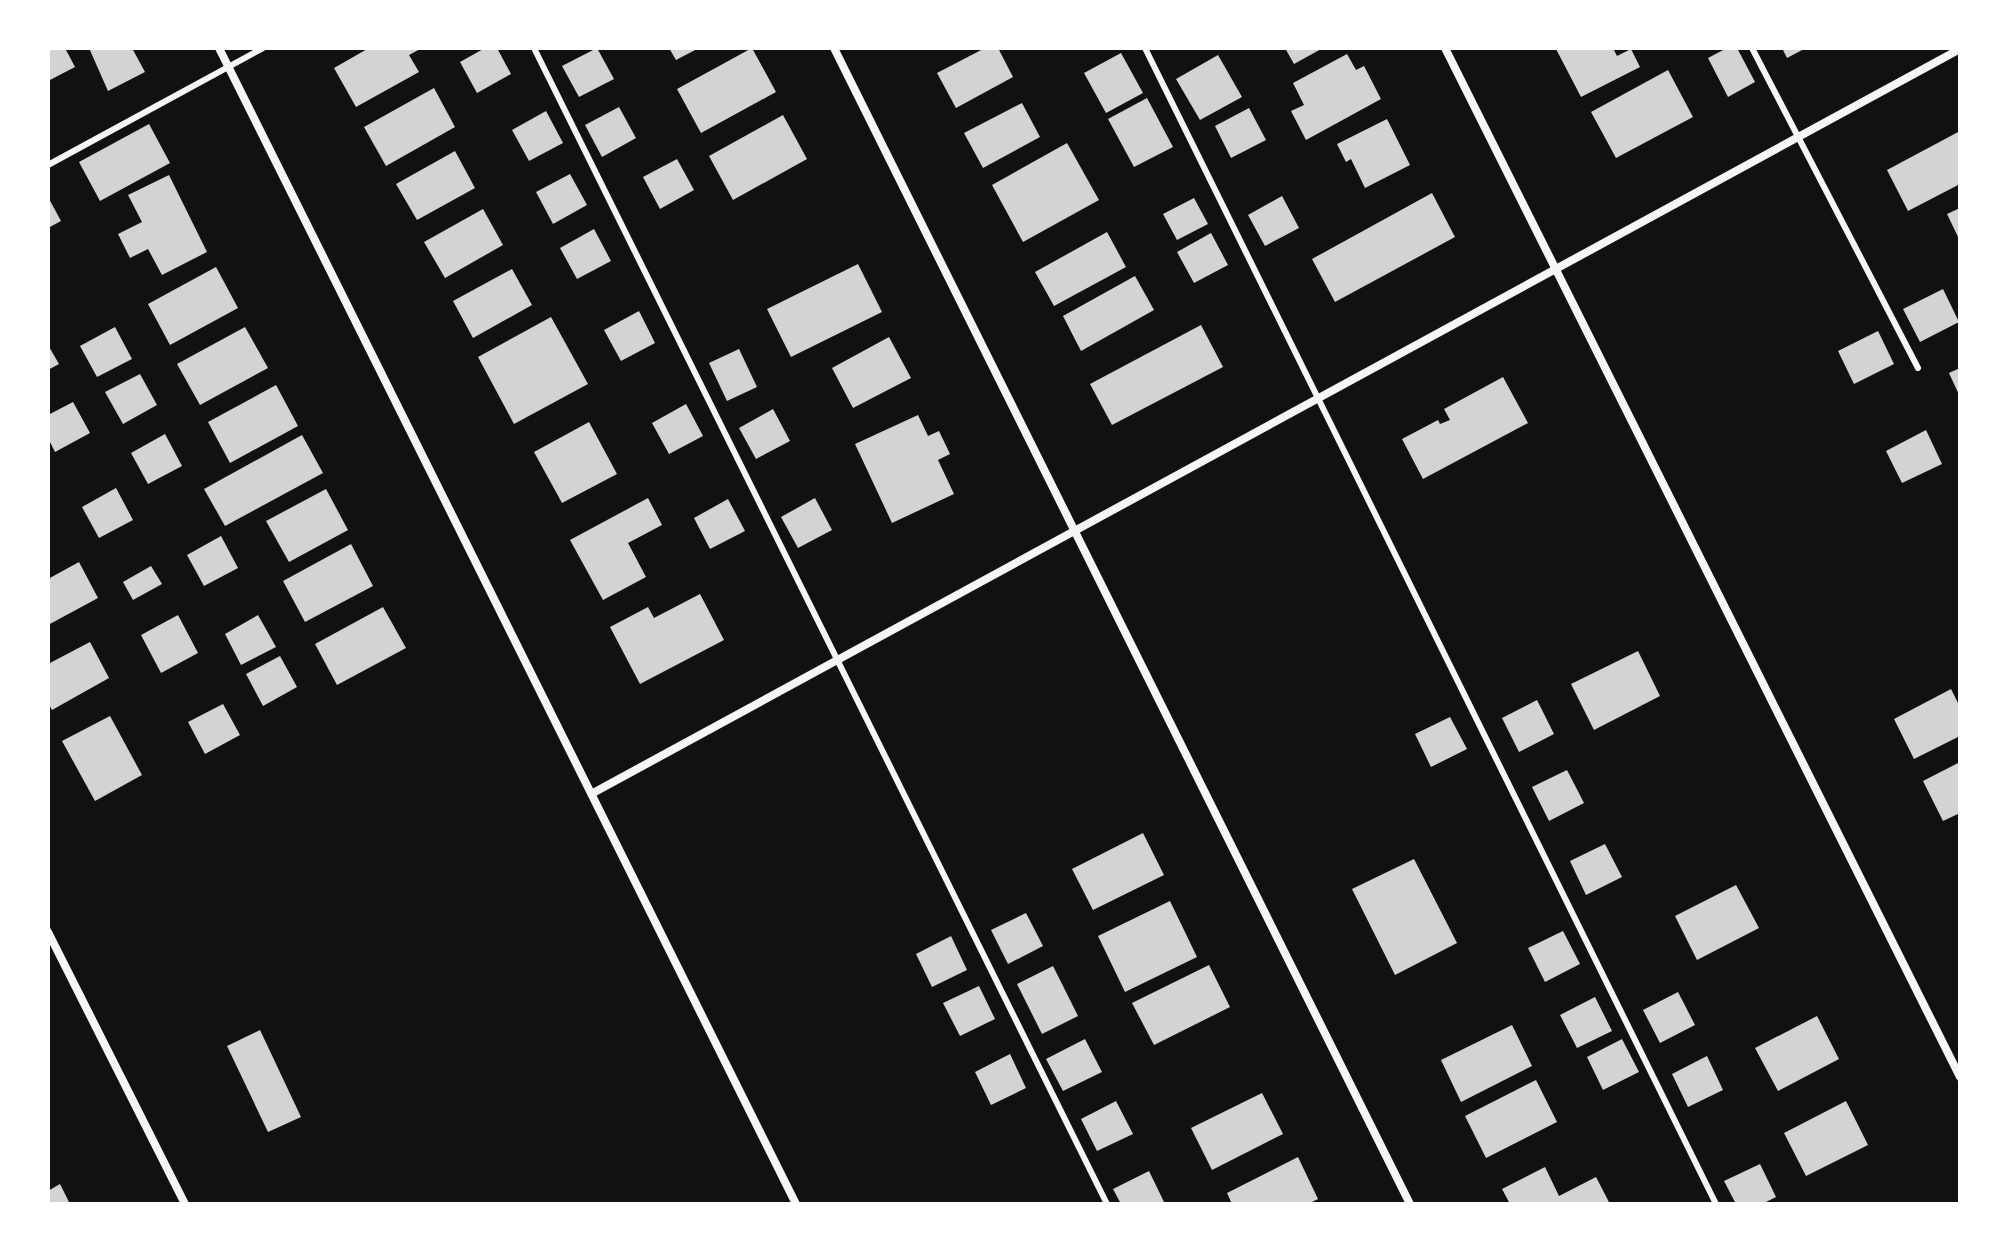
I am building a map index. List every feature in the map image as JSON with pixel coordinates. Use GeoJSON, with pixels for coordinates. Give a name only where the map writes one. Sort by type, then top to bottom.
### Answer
{"type":"FeatureCollection","features":[{"type":"Feature","properties":{"kind":"street"},"geometry":{"type":"LineString","coordinates":[[219,48],[796,1204]]}},
{"type":"Feature","properties":{"kind":"street"},"geometry":{"type":"LineString","coordinates":[[834,48],[1410,1204]]}},
{"type":"Feature","properties":{"kind":"street"},"geometry":{"type":"LineString","coordinates":[[1445,48],[1960,1077]]}},
{"type":"Feature","properties":{"kind":"street"},"geometry":{"type":"LineString","coordinates":[[593,793],[1960,49]]}},
{"type":"Feature","properties":{"kind":"street"},"geometry":{"type":"LineString","coordinates":[[48,932],[185,1204]]}},
{"type":"Feature","properties":{"kind":"lane"},"geometry":{"type":"LineString","coordinates":[[48,165],[263,48]]}},
{"type":"Feature","properties":{"kind":"lane"},"geometry":{"type":"LineString","coordinates":[[534,48],[1107,1204]]}},
{"type":"Feature","properties":{"kind":"lane"},"geometry":{"type":"LineString","coordinates":[[1145,48],[1716,1204]]}},
{"type":"Feature","properties":{"kind":"lane"},"geometry":{"type":"LineString","coordinates":[[1752,48],[1918,368]]}},
{"type":"Feature","properties":{"kind":"building"},"geometry":{"type":"Polygon","coordinates":[[[48,48],[65,48],[75,67],[48,81],[48,48]]]}},
{"type":"Feature","properties":{"kind":"building"},"geometry":{"type":"Polygon","coordinates":[[[89,48],[132,48],[145,72],[108,91],[89,48]]]}},
{"type":"Feature","properties":{"kind":"building"},"geometry":{"type":"Polygon","coordinates":[[[369,48],[422,48],[409,55],[419,72],[356,107],[334,68],[369,48]]]}},
{"type":"Feature","properties":{"kind":"building"},"geometry":{"type":"Polygon","coordinates":[[[485,48],[497,48],[511,74],[477,93],[460,62],[485,48]]]}},
{"type":"Feature","properties":{"kind":"building"},"geometry":{"type":"Polygon","coordinates":[[[597,48],[614,79],[579,97],[562,66],[597,48]]]}},
{"type":"Feature","properties":{"kind":"building"},"geometry":{"type":"Polygon","coordinates":[[[669,48],[699,48],[676,60],[669,48]]]}},
{"type":"Feature","properties":{"kind":"building"},"geometry":{"type":"Polygon","coordinates":[[[752,48],[776,92],[701,133],[677,89],[752,48]]]}},
{"type":"Feature","properties":{"kind":"building"},"geometry":{"type":"Polygon","coordinates":[[[985,48],[998,48],[1013,77],[956,108],[937,73],[985,48]]]}},
{"type":"Feature","properties":{"kind":"building"},"geometry":{"type":"Polygon","coordinates":[[[1285,48],[1323,48],[1294,64],[1285,48]]]}},
{"type":"Feature","properties":{"kind":"building"},"geometry":{"type":"Polygon","coordinates":[[[1613,48],[1617,56],[1631,49],[1640,67],[1581,97],[1556,49],[1613,48]]]}},
{"type":"Feature","properties":{"kind":"building"},"geometry":{"type":"Polygon","coordinates":[[[1727,48],[1737,48],[1755,82],[1728,97],[1708,58],[1727,48]]]}},
{"type":"Feature","properties":{"kind":"building"},"geometry":{"type":"Polygon","coordinates":[[[1782,48],[1806,48],[1787,58],[1782,48]]]}},
{"type":"Feature","properties":{"kind":"building"},"geometry":{"type":"Polygon","coordinates":[[[1121,53],[1143,93],[1106,113],[1084,73],[1121,53]]]}},
{"type":"Feature","properties":{"kind":"building"},"geometry":{"type":"Polygon","coordinates":[[[1347,54],[1356,70],[1364,66],[1381,99],[1306,140],[1291,111],[1304,105],[1293,83],[1347,54]]]}},
{"type":"Feature","properties":{"kind":"building"},"geometry":{"type":"Polygon","coordinates":[[[1218,55],[1242,97],[1200,120],[1176,79],[1218,55]]]}},
{"type":"Feature","properties":{"kind":"building"},"geometry":{"type":"Polygon","coordinates":[[[1668,70],[1693,117],[1616,158],[1591,112],[1668,70]]]}},
{"type":"Feature","properties":{"kind":"building"},"geometry":{"type":"Polygon","coordinates":[[[434,88],[455,127],[386,166],[364,127],[434,88]]]}},
{"type":"Feature","properties":{"kind":"building"},"geometry":{"type":"Polygon","coordinates":[[[1147,98],[1173,147],[1134,167],[1108,119],[1147,98]]]}},
{"type":"Feature","properties":{"kind":"building"},"geometry":{"type":"Polygon","coordinates":[[[1022,103],[1040,137],[983,168],[964,133],[1022,103]]]}},
{"type":"Feature","properties":{"kind":"building"},"geometry":{"type":"Polygon","coordinates":[[[619,107],[636,138],[602,157],[585,125],[619,107]]]}},
{"type":"Feature","properties":{"kind":"building"},"geometry":{"type":"Polygon","coordinates":[[[1249,108],[1266,140],[1231,158],[1215,126],[1249,108]]]}},
{"type":"Feature","properties":{"kind":"building"},"geometry":{"type":"Polygon","coordinates":[[[546,111],[563,143],[529,161],[512,130],[546,111]]]}},
{"type":"Feature","properties":{"kind":"building"},"geometry":{"type":"Polygon","coordinates":[[[783,115],[807,159],[733,200],[709,156],[783,115]]]}},
{"type":"Feature","properties":{"kind":"building"},"geometry":{"type":"Polygon","coordinates":[[[1387,119],[1410,165],[1365,188],[1351,159],[1346,162],[1337,144],[1387,119]]]}},
{"type":"Feature","properties":{"kind":"building"},"geometry":{"type":"Polygon","coordinates":[[[149,124],[170,163],[100,201],[79,162],[149,124]]]}},
{"type":"Feature","properties":{"kind":"building"},"geometry":{"type":"Polygon","coordinates":[[[1960,131],[1960,184],[1908,211],[1887,170],[1960,131]]]}},
{"type":"Feature","properties":{"kind":"building"},"geometry":{"type":"Polygon","coordinates":[[[1067,143],[1099,200],[1023,242],[992,185],[1067,143]]]}},
{"type":"Feature","properties":{"kind":"building"},"geometry":{"type":"Polygon","coordinates":[[[455,151],[475,188],[417,220],[396,184],[455,151]]]}},
{"type":"Feature","properties":{"kind":"building"},"geometry":{"type":"Polygon","coordinates":[[[677,159],[694,190],[660,209],[643,177],[677,159]]]}},
{"type":"Feature","properties":{"kind":"building"},"geometry":{"type":"Polygon","coordinates":[[[570,174],[587,205],[553,224],[536,192],[570,174]]]}},
{"type":"Feature","properties":{"kind":"building"},"geometry":{"type":"Polygon","coordinates":[[[169,175],[207,252],[162,275],[148,249],[130,258],[118,234],[142,222],[128,195],[169,175]]]}},
{"type":"Feature","properties":{"kind":"building"},"geometry":{"type":"Polygon","coordinates":[[[1432,193],[1455,237],[1335,302],[1312,259],[1432,193]]]}},
{"type":"Feature","properties":{"kind":"building"},"geometry":{"type":"Polygon","coordinates":[[[1282,196],[1299,228],[1265,246],[1248,215],[1282,196]]]}},
{"type":"Feature","properties":{"kind":"building"},"geometry":{"type":"Polygon","coordinates":[[[48,197],[61,221],[48,228],[48,197]]]}},
{"type":"Feature","properties":{"kind":"building"},"geometry":{"type":"Polygon","coordinates":[[[1194,198],[1208,224],[1177,240],[1163,214],[1194,198]]]}},
{"type":"Feature","properties":{"kind":"building"},"geometry":{"type":"Polygon","coordinates":[[[1960,208],[1960,241],[1947,214],[1960,208]]]}},
{"type":"Feature","properties":{"kind":"building"},"geometry":{"type":"Polygon","coordinates":[[[483,209],[503,245],[445,278],[424,242],[483,209]]]}},
{"type":"Feature","properties":{"kind":"building"},"geometry":{"type":"Polygon","coordinates":[[[594,229],[611,261],[577,279],[560,248],[594,229]]]}},
{"type":"Feature","properties":{"kind":"building"},"geometry":{"type":"Polygon","coordinates":[[[1107,232],[1126,267],[1054,306],[1035,272],[1107,232]]]}},
{"type":"Feature","properties":{"kind":"building"},"geometry":{"type":"Polygon","coordinates":[[[1211,233],[1228,265],[1194,283],[1177,252],[1211,233]]]}},
{"type":"Feature","properties":{"kind":"building"},"geometry":{"type":"Polygon","coordinates":[[[858,264],[882,312],[791,357],[767,309],[858,264]]]}},
{"type":"Feature","properties":{"kind":"building"},"geometry":{"type":"Polygon","coordinates":[[[216,267],[238,308],[170,345],[148,304],[216,267]]]}},
{"type":"Feature","properties":{"kind":"building"},"geometry":{"type":"Polygon","coordinates":[[[512,269],[532,305],[473,338],[453,301],[512,269]]]}},
{"type":"Feature","properties":{"kind":"building"},"geometry":{"type":"Polygon","coordinates":[[[1135,276],[1154,310],[1081,351],[1063,316],[1135,276]]]}},
{"type":"Feature","properties":{"kind":"building"},"geometry":{"type":"Polygon","coordinates":[[[1943,289],[1959,322],[1920,342],[1903,309],[1943,289]]]}},
{"type":"Feature","properties":{"kind":"building"},"geometry":{"type":"Polygon","coordinates":[[[639,311],[655,343],[621,361],[604,330],[639,311]]]}},
{"type":"Feature","properties":{"kind":"building"},"geometry":{"type":"Polygon","coordinates":[[[551,317],[588,384],[514,424],[478,357],[551,317]]]}},
{"type":"Feature","properties":{"kind":"building"},"geometry":{"type":"Polygon","coordinates":[[[1201,325],[1223,367],[1112,425],[1090,384],[1201,325]]]}},
{"type":"Feature","properties":{"kind":"building"},"geometry":{"type":"Polygon","coordinates":[[[115,327],[132,359],[97,377],[80,346],[115,327]]]}},
{"type":"Feature","properties":{"kind":"building"},"geometry":{"type":"Polygon","coordinates":[[[245,327],[268,368],[200,405],[177,364],[245,327]]]}},
{"type":"Feature","properties":{"kind":"building"},"geometry":{"type":"Polygon","coordinates":[[[1878,331],[1894,364],[1854,384],[1838,351],[1878,331]]]}},
{"type":"Feature","properties":{"kind":"building"},"geometry":{"type":"Polygon","coordinates":[[[889,337],[911,378],[853,408],[832,368],[889,337]]]}},
{"type":"Feature","properties":{"kind":"building"},"geometry":{"type":"Polygon","coordinates":[[[48,345],[59,364],[48,370],[48,345]]]}},
{"type":"Feature","properties":{"kind":"building"},"geometry":{"type":"Polygon","coordinates":[[[739,349],[757,387],[727,401],[709,363],[739,349]]]}},
{"type":"Feature","properties":{"kind":"building"},"geometry":{"type":"Polygon","coordinates":[[[1960,368],[1960,397],[1949,373],[1960,368]]]}},
{"type":"Feature","properties":{"kind":"building"},"geometry":{"type":"Polygon","coordinates":[[[140,374],[157,405],[123,424],[105,392],[140,374]]]}},
{"type":"Feature","properties":{"kind":"building"},"geometry":{"type":"Polygon","coordinates":[[[1503,377],[1528,423],[1423,479],[1402,439],[1438,420],[1440,424],[1450,420],[1444,409],[1503,377]]]}},
{"type":"Feature","properties":{"kind":"building"},"geometry":{"type":"Polygon","coordinates":[[[276,385],[298,426],[230,463],[208,422],[276,385]]]}},
{"type":"Feature","properties":{"kind":"building"},"geometry":{"type":"Polygon","coordinates":[[[73,402],[90,433],[55,452],[48,438],[48,415],[73,402]]]}},
{"type":"Feature","properties":{"kind":"building"},"geometry":{"type":"Polygon","coordinates":[[[686,404],[703,436],[669,454],[652,423],[686,404]]]}},
{"type":"Feature","properties":{"kind":"building"},"geometry":{"type":"Polygon","coordinates":[[[773,409],[790,441],[756,459],[739,428],[773,409]]]}},
{"type":"Feature","properties":{"kind":"building"},"geometry":{"type":"Polygon","coordinates":[[[918,415],[928,436],[939,431],[950,454],[938,460],[954,494],[892,523],[855,444],[918,415]]]}},
{"type":"Feature","properties":{"kind":"building"},"geometry":{"type":"Polygon","coordinates":[[[589,422],[617,474],[562,503],[534,452],[589,422]]]}},
{"type":"Feature","properties":{"kind":"building"},"geometry":{"type":"Polygon","coordinates":[[[1926,430],[1942,464],[1902,483],[1886,451],[1926,430]]]}},
{"type":"Feature","properties":{"kind":"building"},"geometry":{"type":"Polygon","coordinates":[[[165,434],[182,466],[148,484],[131,453],[165,434]]]}},
{"type":"Feature","properties":{"kind":"building"},"geometry":{"type":"Polygon","coordinates":[[[302,435],[323,473],[225,526],[204,489],[302,435]]]}},
{"type":"Feature","properties":{"kind":"building"},"geometry":{"type":"Polygon","coordinates":[[[116,488],[133,520],[99,538],[82,507],[116,488]]]}},
{"type":"Feature","properties":{"kind":"building"},"geometry":{"type":"Polygon","coordinates":[[[326,489],[348,530],[289,562],[266,521],[326,489]]]}},
{"type":"Feature","properties":{"kind":"building"},"geometry":{"type":"Polygon","coordinates":[[[648,498],[662,525],[628,543],[646,577],[603,600],[570,540],[648,498]]]}},
{"type":"Feature","properties":{"kind":"building"},"geometry":{"type":"Polygon","coordinates":[[[815,498],[832,530],[798,548],[781,517],[815,498]]]}},
{"type":"Feature","properties":{"kind":"building"},"geometry":{"type":"Polygon","coordinates":[[[728,499],[745,531],[710,549],[694,518],[728,499]]]}},
{"type":"Feature","properties":{"kind":"building"},"geometry":{"type":"Polygon","coordinates":[[[221,536],[238,568],[204,586],[187,555],[221,536]]]}},
{"type":"Feature","properties":{"kind":"building"},"geometry":{"type":"Polygon","coordinates":[[[351,544],[373,586],[305,622],[283,581],[351,544]]]}},
{"type":"Feature","properties":{"kind":"building"},"geometry":{"type":"Polygon","coordinates":[[[79,562],[98,598],[48,625],[48,579],[79,562]]]}},
{"type":"Feature","properties":{"kind":"building"},"geometry":{"type":"Polygon","coordinates":[[[151,566],[162,584],[133,600],[123,582],[151,566]]]}},
{"type":"Feature","properties":{"kind":"building"},"geometry":{"type":"Polygon","coordinates":[[[700,594],[724,640],[640,684],[610,627],[648,607],[654,618],[700,594]]]}},
{"type":"Feature","properties":{"kind":"building"},"geometry":{"type":"Polygon","coordinates":[[[383,607],[406,648],[337,685],[315,644],[383,607]]]}},
{"type":"Feature","properties":{"kind":"building"},"geometry":{"type":"Polygon","coordinates":[[[178,615],[198,653],[161,673],[141,635],[178,615]]]}},
{"type":"Feature","properties":{"kind":"building"},"geometry":{"type":"Polygon","coordinates":[[[258,615],[276,647],[241,665],[225,634],[258,615]]]}},
{"type":"Feature","properties":{"kind":"building"},"geometry":{"type":"Polygon","coordinates":[[[90,642],[109,678],[52,710],[48,703],[48,664],[90,642]]]}},
{"type":"Feature","properties":{"kind":"building"},"geometry":{"type":"Polygon","coordinates":[[[1638,651],[1660,696],[1594,730],[1571,684],[1638,651]]]}},
{"type":"Feature","properties":{"kind":"building"},"geometry":{"type":"Polygon","coordinates":[[[280,656],[297,687],[263,706],[246,674],[280,656]]]}},
{"type":"Feature","properties":{"kind":"building"},"geometry":{"type":"Polygon","coordinates":[[[1951,689],[1960,707],[1960,736],[1914,759],[1894,719],[1951,689]]]}},
{"type":"Feature","properties":{"kind":"building"},"geometry":{"type":"Polygon","coordinates":[[[1537,700],[1554,734],[1519,752],[1502,718],[1537,700]]]}},
{"type":"Feature","properties":{"kind":"building"},"geometry":{"type":"Polygon","coordinates":[[[223,704],[240,735],[205,754],[188,722],[223,704]]]}},
{"type":"Feature","properties":{"kind":"building"},"geometry":{"type":"Polygon","coordinates":[[[110,716],[142,775],[95,801],[62,741],[110,716]]]}},
{"type":"Feature","properties":{"kind":"building"},"geometry":{"type":"Polygon","coordinates":[[[1450,717],[1467,749],[1431,767],[1415,734],[1450,717]]]}},
{"type":"Feature","properties":{"kind":"building"},"geometry":{"type":"Polygon","coordinates":[[[1960,762],[1960,813],[1943,821],[1923,781],[1960,762]]]}},
{"type":"Feature","properties":{"kind":"building"},"geometry":{"type":"Polygon","coordinates":[[[1567,770],[1584,803],[1549,821],[1532,787],[1567,770]]]}},
{"type":"Feature","properties":{"kind":"building"},"geometry":{"type":"Polygon","coordinates":[[[1143,833],[1164,875],[1093,910],[1072,869],[1143,833]]]}},
{"type":"Feature","properties":{"kind":"building"},"geometry":{"type":"Polygon","coordinates":[[[1605,844],[1622,877],[1586,895],[1570,861],[1605,844]]]}},
{"type":"Feature","properties":{"kind":"building"},"geometry":{"type":"Polygon","coordinates":[[[1414,859],[1457,943],[1395,975],[1352,889],[1414,859]]]}},
{"type":"Feature","properties":{"kind":"building"},"geometry":{"type":"Polygon","coordinates":[[[1736,885],[1759,928],[1697,960],[1675,916],[1736,885]]]}},
{"type":"Feature","properties":{"kind":"building"},"geometry":{"type":"Polygon","coordinates":[[[1170,901],[1197,957],[1125,992],[1098,936],[1170,901]]]}},
{"type":"Feature","properties":{"kind":"building"},"geometry":{"type":"Polygon","coordinates":[[[1026,913],[1043,946],[1008,964],[991,930],[1026,913]]]}},
{"type":"Feature","properties":{"kind":"building"},"geometry":{"type":"Polygon","coordinates":[[[1563,931],[1580,964],[1545,982],[1528,948],[1563,931]]]}},
{"type":"Feature","properties":{"kind":"building"},"geometry":{"type":"Polygon","coordinates":[[[951,936],[967,970],[932,987],[916,954],[951,936]]]}},
{"type":"Feature","properties":{"kind":"building"},"geometry":{"type":"Polygon","coordinates":[[[1209,965],[1230,1007],[1154,1045],[1132,1003],[1209,965]]]}},
{"type":"Feature","properties":{"kind":"building"},"geometry":{"type":"Polygon","coordinates":[[[1053,966],[1078,1016],[1042,1034],[1017,984],[1053,966]]]}},
{"type":"Feature","properties":{"kind":"building"},"geometry":{"type":"Polygon","coordinates":[[[979,986],[995,1019],[960,1036],[943,1003],[979,986]]]}},
{"type":"Feature","properties":{"kind":"building"},"geometry":{"type":"Polygon","coordinates":[[[1678,992],[1695,1025],[1660,1043],[1643,1010],[1678,992]]]}},
{"type":"Feature","properties":{"kind":"building"},"geometry":{"type":"Polygon","coordinates":[[[1595,997],[1612,1031],[1577,1048],[1560,1015],[1595,997]]]}},
{"type":"Feature","properties":{"kind":"building"},"geometry":{"type":"Polygon","coordinates":[[[1817,1016],[1839,1059],[1778,1091],[1755,1048],[1817,1016]]]}},
{"type":"Feature","properties":{"kind":"building"},"geometry":{"type":"Polygon","coordinates":[[[1512,1025],[1532,1066],[1461,1102],[1441,1060],[1512,1025]]]}},
{"type":"Feature","properties":{"kind":"building"},"geometry":{"type":"Polygon","coordinates":[[[260,1030],[301,1117],[268,1132],[227,1046],[260,1030]]]}},
{"type":"Feature","properties":{"kind":"building"},"geometry":{"type":"Polygon","coordinates":[[[1085,1039],[1102,1072],[1063,1091],[1046,1059],[1085,1039]]]}},
{"type":"Feature","properties":{"kind":"building"},"geometry":{"type":"Polygon","coordinates":[[[1622,1039],[1639,1072],[1603,1090],[1587,1057],[1622,1039]]]}},
{"type":"Feature","properties":{"kind":"building"},"geometry":{"type":"Polygon","coordinates":[[[1010,1054],[1026,1088],[991,1105],[975,1072],[1010,1054]]]}},
{"type":"Feature","properties":{"kind":"building"},"geometry":{"type":"Polygon","coordinates":[[[1707,1056],[1723,1090],[1688,1107],[1672,1074],[1707,1056]]]}},
{"type":"Feature","properties":{"kind":"building"},"geometry":{"type":"Polygon","coordinates":[[[1536,1080],[1557,1122],[1486,1158],[1465,1116],[1536,1080]]]}},
{"type":"Feature","properties":{"kind":"building"},"geometry":{"type":"Polygon","coordinates":[[[1262,1093],[1283,1134],[1212,1170],[1191,1128],[1262,1093]]]}},
{"type":"Feature","properties":{"kind":"building"},"geometry":{"type":"Polygon","coordinates":[[[1116,1101],[1133,1134],[1097,1151],[1081,1119],[1116,1101]]]}},
{"type":"Feature","properties":{"kind":"building"},"geometry":{"type":"Polygon","coordinates":[[[1846,1101],[1868,1145],[1806,1176],[1784,1133],[1846,1101]]]}},
{"type":"Feature","properties":{"kind":"building"},"geometry":{"type":"Polygon","coordinates":[[[1298,1157],[1318,1199],[1308,1204],[1232,1204],[1227,1193],[1298,1157]]]}},
{"type":"Feature","properties":{"kind":"building"},"geometry":{"type":"Polygon","coordinates":[[[1760,1164],[1776,1197],[1762,1204],[1736,1204],[1724,1181],[1760,1164]]]}},
{"type":"Feature","properties":{"kind":"building"},"geometry":{"type":"Polygon","coordinates":[[[1545,1167],[1559,1196],[1596,1177],[1610,1204],[1510,1204],[1502,1189],[1545,1167]]]}},
{"type":"Feature","properties":{"kind":"building"},"geometry":{"type":"Polygon","coordinates":[[[1149,1171],[1165,1204],[1121,1204],[1113,1189],[1149,1171]]]}},
{"type":"Feature","properties":{"kind":"building"},"geometry":{"type":"Polygon","coordinates":[[[60,1184],[70,1204],[48,1204],[48,1191],[60,1184]]]}}]}
